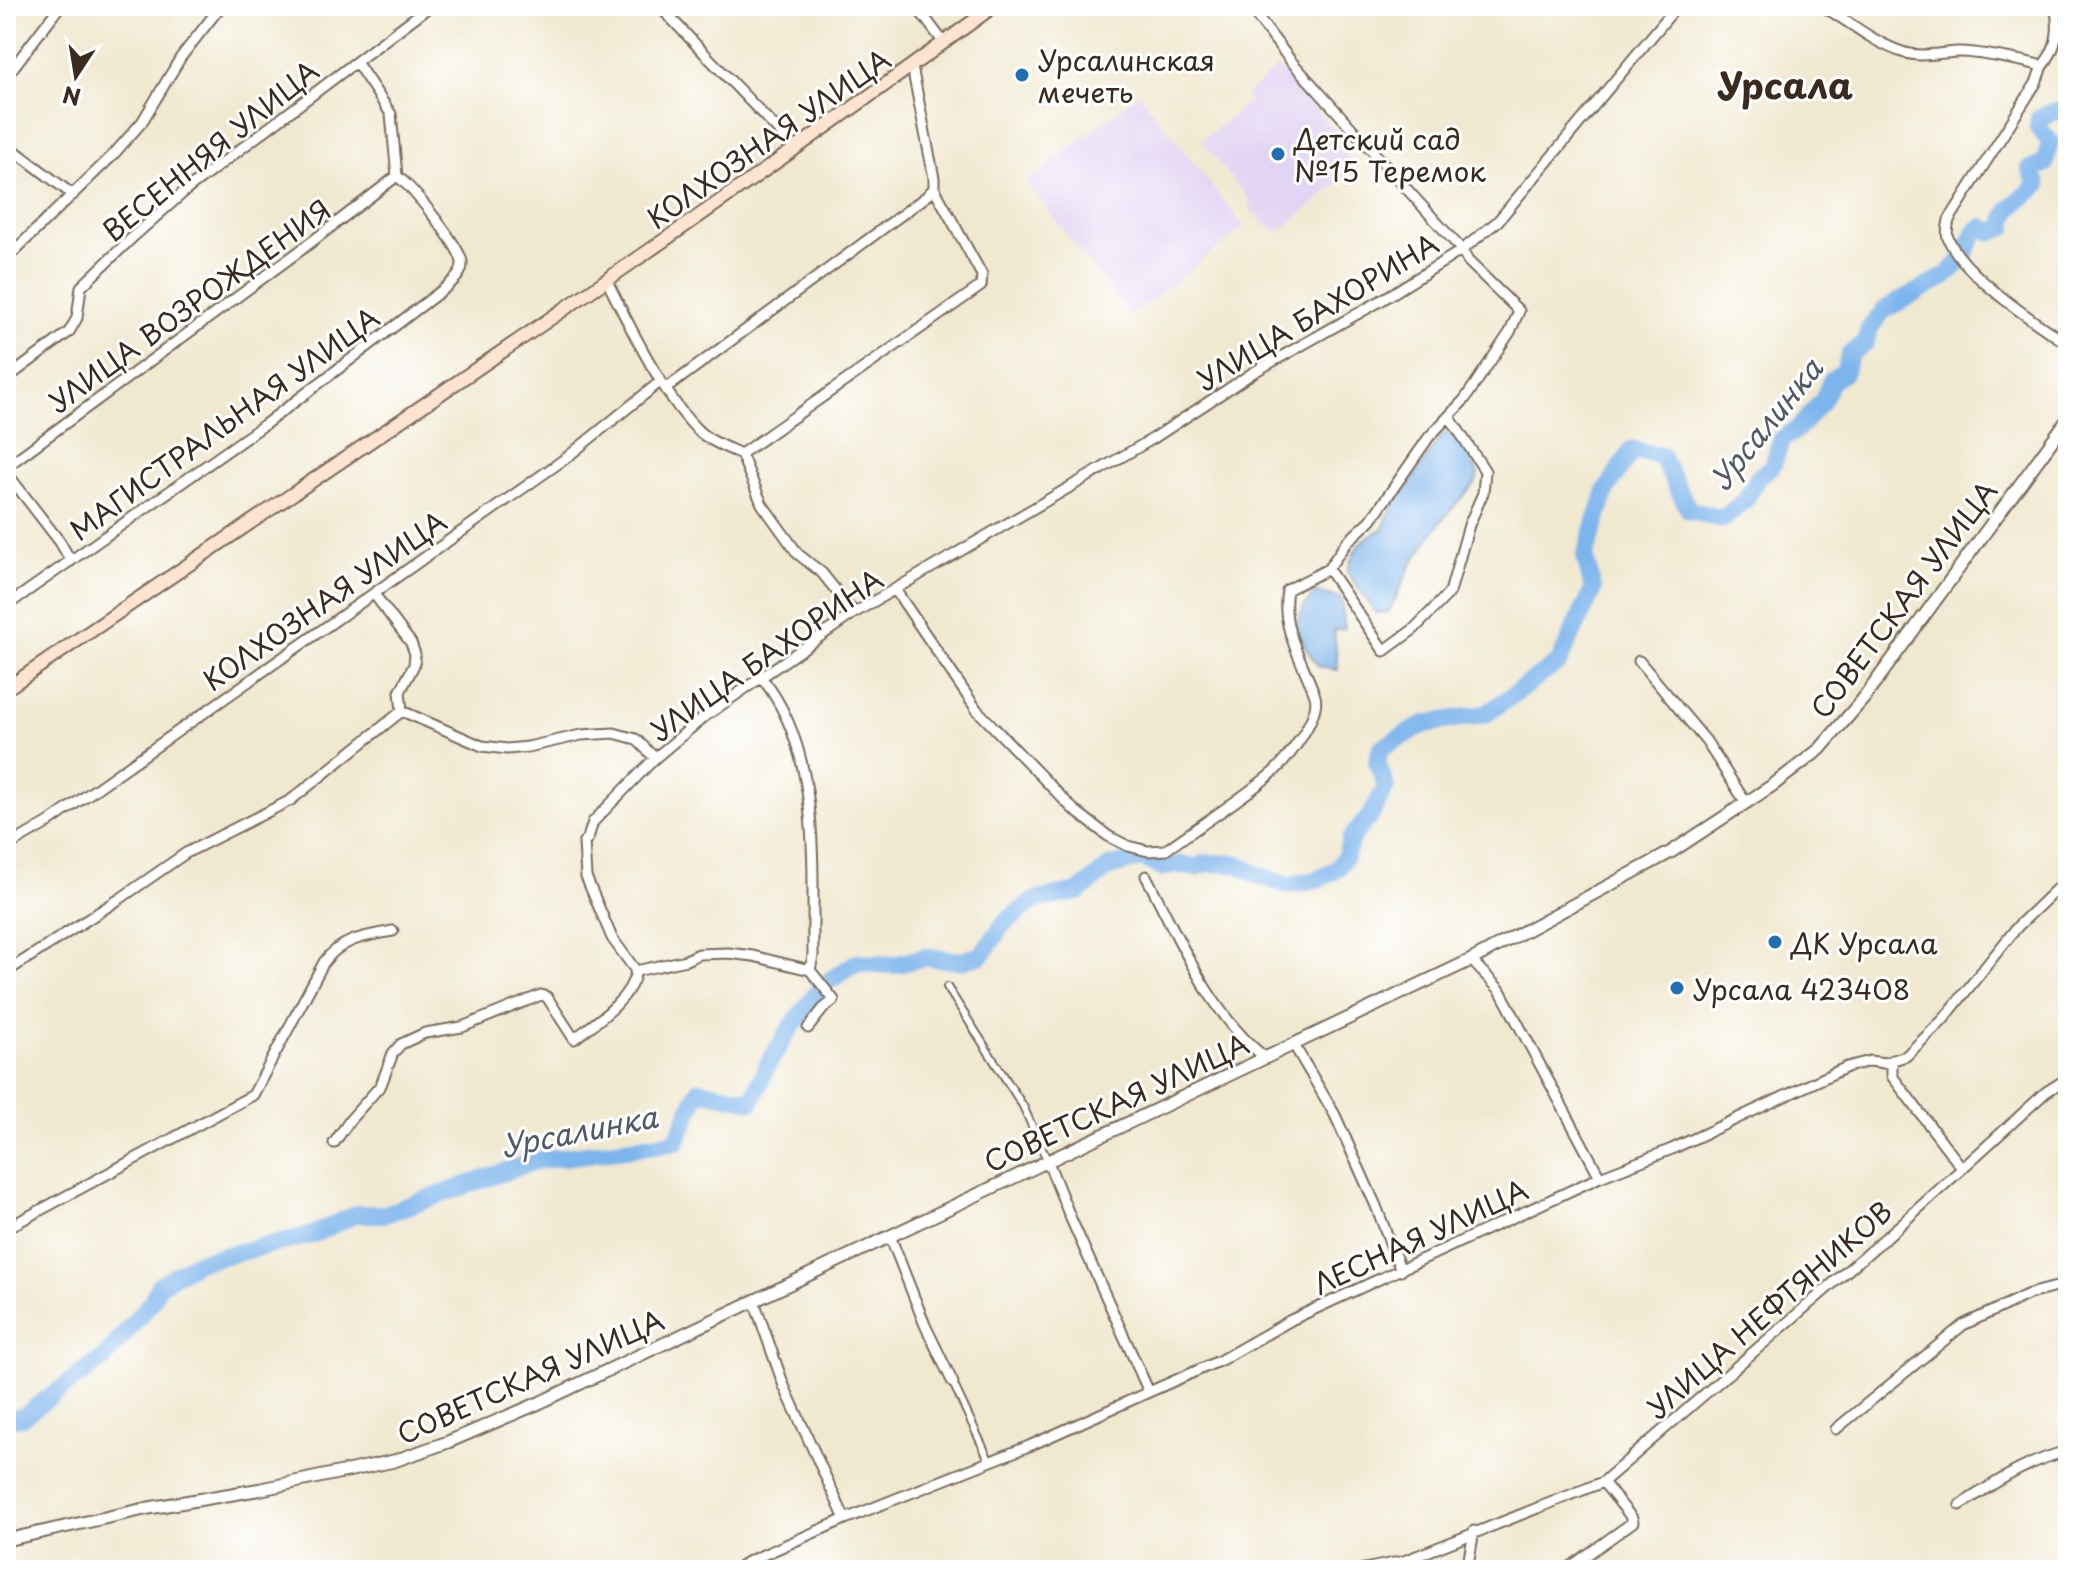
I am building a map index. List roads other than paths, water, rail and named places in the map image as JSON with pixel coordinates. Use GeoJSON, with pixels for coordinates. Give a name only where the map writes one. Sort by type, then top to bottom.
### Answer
{"type":"FeatureCollection","features":[{"type":"Feature","properties":{"kind":"main road","name":"КОЛХОЗНАЯ УЛИЦА"},"geometry":{"type":"LineString","coordinates":[[8,684],[606,279],[912,67],[994,6]]}},
{"type":"Feature","properties":{"kind":"street"},"geometry":{"type":"LineString","coordinates":[[6,77],[60,6]]}},
{"type":"Feature","properties":{"kind":"street"},"geometry":{"type":"LineString","coordinates":[[6,259],[73,195],[142,122],[181,57],[221,6]]}},
{"type":"Feature","properties":{"kind":"street","name":"ВЕСЕННЯЯ УЛИЦА"},"geometry":{"type":"LineString","coordinates":[[6,379],[69,332],[77,318],[81,287],[185,191],[430,6]]}},
{"type":"Feature","properties":{"kind":"street"},"geometry":{"type":"LineString","coordinates":[[659,6],[794,147]]}},
{"type":"Feature","properties":{"kind":"street"},"geometry":{"type":"LineString","coordinates":[[916,6],[944,43]]}},
{"type":"Feature","properties":{"kind":"street","name":"УЛИЦА БАХОРИНА"},"geometry":{"type":"LineString","coordinates":[[1253,6],[1258,18],[1291,61],[1462,250]]}},
{"type":"Feature","properties":{"kind":"street","name":"УЛИЦА БАХОРИНА"},"geometry":{"type":"LineString","coordinates":[[636,971],[612,938],[586,877],[584,842],[593,822],[655,758],[704,717],[854,613],[1154,438],[1254,372],[1382,300],[1462,250],[1498,221],[1677,6]]}},
{"type":"Feature","properties":{"kind":"street"},"geometry":{"type":"LineString","coordinates":[[1822,6],[1878,41],[1904,53],[1935,55],[1959,51],[2042,66]]}},
{"type":"Feature","properties":{"kind":"street"},"geometry":{"type":"LineString","coordinates":[[2055,6],[2056,44],[2042,66],[2036,83],[1949,220],[1946,235],[1962,260],[1988,284],[2068,344]]}},
{"type":"Feature","properties":{"kind":"street"},"geometry":{"type":"LineString","coordinates":[[356,62],[391,114],[397,176]]}},
{"type":"Feature","properties":{"kind":"street"},"geometry":{"type":"LineString","coordinates":[[741,454],[981,286],[982,275],[934,188],[912,67]]}},
{"type":"Feature","properties":{"kind":"street"},"geometry":{"type":"LineString","coordinates":[[6,144],[73,195]]}},
{"type":"Feature","properties":{"kind":"street","name":"МАГИСТРАЛЬНАЯ УЛИЦА"},"geometry":{"type":"LineString","coordinates":[[6,606],[264,425],[456,278],[461,268],[460,257],[453,244],[410,187],[397,176]]}},
{"type":"Feature","properties":{"kind":"street","name":"УЛИЦА ВОЗРОЖДЕНИЯ"},"geometry":{"type":"LineString","coordinates":[[6,469],[397,176]]}},
{"type":"Feature","properties":{"kind":"street","name":"КОЛХОЗНАЯ УЛИЦА"},"geometry":{"type":"LineString","coordinates":[[6,847],[49,822],[566,458],[934,188]]}},
{"type":"Feature","properties":{"kind":"street"},"geometry":{"type":"LineString","coordinates":[[896,591],[977,710],[1073,809],[1108,836],[1148,851],[1166,850],[1273,773],[1298,742],[1309,723],[1316,700],[1293,641],[1284,604],[1287,590],[1328,569],[1347,542],[1371,520],[1429,437],[1465,399],[1503,343],[1519,311],[1468,261],[1462,250]]}},
{"type":"Feature","properties":{"kind":"street"},"geometry":{"type":"LineString","coordinates":[[606,279],[664,384],[701,433],[720,446],[741,454],[762,504],[798,554],[822,573],[854,613]]}},
{"type":"Feature","properties":{"kind":"street"},"geometry":{"type":"LineString","coordinates":[[1328,569],[1384,651],[1414,629],[1450,592],[1485,481],[1481,462],[1449,416]]}},
{"type":"Feature","properties":{"kind":"street","name":"СОВЕТСКАЯ УЛИЦА"},"geometry":{"type":"LineString","coordinates":[[6,1540],[149,1508],[262,1489],[394,1461],[448,1442],[539,1403],[1471,960],[1671,852],[1820,749],[1864,698],[2068,419]]}},
{"type":"Feature","properties":{"kind":"street"},"geometry":{"type":"LineString","coordinates":[[6,469],[71,561]]}},
{"type":"Feature","properties":{"kind":"street"},"geometry":{"type":"LineString","coordinates":[[374,594],[411,643],[415,654],[414,665],[400,692],[402,711]]}},
{"type":"Feature","properties":{"kind":"street"},"geometry":{"type":"LineString","coordinates":[[1639,661],[1706,741],[1746,803]]}},
{"type":"Feature","properties":{"kind":"street"},"geometry":{"type":"LineString","coordinates":[[762,678],[781,706],[797,743],[812,821],[813,956],[810,970]]}},
{"type":"Feature","properties":{"kind":"street"},"geometry":{"type":"LineString","coordinates":[[402,711],[482,746],[507,749],[528,747],[581,735],[614,733],[636,739],[655,758]]}},
{"type":"Feature","properties":{"kind":"street"},"geometry":{"type":"LineString","coordinates":[[6,972],[186,853],[291,800],[402,711]]}},
{"type":"Feature","properties":{"kind":"street"},"geometry":{"type":"LineString","coordinates":[[1146,876],[1193,965],[1220,1008],[1244,1041],[1266,1058]]}},
{"type":"Feature","properties":{"kind":"street","name":"ЛЕСНАЯ УЛИЦА"},"geometry":{"type":"LineString","coordinates":[[737,1570],[747,1562],[845,1519],[990,1462],[1221,1360],[1291,1320],[1847,1067],[1906,1056],[1943,1020],[2018,926],[2068,878]]}},
{"type":"Feature","properties":{"kind":"street"},"geometry":{"type":"LineString","coordinates":[[2058,888],[2068,898]]}},
{"type":"Feature","properties":{"kind":"street"},"geometry":{"type":"LineString","coordinates":[[9,1223],[253,1095],[334,948],[351,940],[393,931]]}},
{"type":"Feature","properties":{"kind":"street"},"geometry":{"type":"LineString","coordinates":[[334,1143],[381,1085],[393,1053],[401,1044],[425,1033],[462,1027],[541,995],[547,997],[574,1039],[621,998],[630,987],[636,971],[713,953],[784,961],[810,970],[834,1000],[808,1028]]}},
{"type":"Feature","properties":{"kind":"street"},"geometry":{"type":"LineString","coordinates":[[1471,960],[1500,990],[1600,1177]]}},
{"type":"Feature","properties":{"kind":"street"},"geometry":{"type":"LineString","coordinates":[[947,987],[1023,1106],[1149,1392]]}},
{"type":"Feature","properties":{"kind":"street"},"geometry":{"type":"LineString","coordinates":[[1294,1045],[1335,1115],[1401,1271]]}},
{"type":"Feature","properties":{"kind":"street"},"geometry":{"type":"LineString","coordinates":[[1892,1060],[1892,1076],[1962,1168]]}},
{"type":"Feature","properties":{"kind":"street","name":"УЛИЦА НЕФТЯНИКОВ"},"geometry":{"type":"LineString","coordinates":[[1359,1570],[1404,1561],[1603,1482],[1813,1302],[2046,1092],[2068,1078]]}},
{"type":"Feature","properties":{"kind":"street"},"geometry":{"type":"LineString","coordinates":[[890,1236],[925,1325],[990,1462]]}},
{"type":"Feature","properties":{"kind":"street"},"geometry":{"type":"LineString","coordinates":[[1836,1429],[1963,1325],[2029,1294],[2068,1284]]}},
{"type":"Feature","properties":{"kind":"street"},"geometry":{"type":"LineString","coordinates":[[754,1301],[784,1386],[845,1519]]}},
{"type":"Feature","properties":{"kind":"street"},"geometry":{"type":"LineString","coordinates":[[1960,1505],[2005,1476],[2036,1461],[2068,1451]]}},
{"type":"Feature","properties":{"kind":"street"},"geometry":{"type":"LineString","coordinates":[[1566,1570],[1633,1522],[1603,1482]]}},
{"type":"Feature","properties":{"kind":"street"},"geometry":{"type":"LineString","coordinates":[[1467,1570],[1474,1531]]}},
{"type":"Feature","properties":{"kind":"water"},"geometry":{"type":"Polygon","coordinates":[[[1445,432],[1455,437],[1470,455],[1478,474],[1476,482],[1442,520],[1411,565],[1389,612],[1376,613],[1347,572],[1352,556],[1363,540],[1383,529],[1394,506],[1445,432]]]}},
{"type":"Feature","properties":{"kind":"water"},"geometry":{"type":"Polygon","coordinates":[[[1316,592],[1341,598],[1345,629],[1334,630],[1338,670],[1318,666],[1305,647],[1296,625],[1304,607],[1316,592]]]}},
{"type":"Feature","properties":{"kind":"waterway","name":"Урсалинка"},"geometry":{"type":"LineString","coordinates":[[6,1419],[22,1417],[105,1357],[152,1301],[159,1285],[197,1262],[312,1235],[356,1214],[385,1214],[535,1161],[676,1142],[699,1090],[752,1101],[767,1066],[823,985],[856,963],[894,965],[926,957],[961,961],[982,955],[1004,923],[1035,900],[1079,892],[1109,867],[1142,858],[1162,868],[1174,864],[1196,867],[1207,863],[1238,864],[1259,876],[1289,885],[1317,880],[1337,869],[1346,855],[1351,838],[1371,815],[1386,787],[1377,762],[1381,748],[1425,724],[1486,714],[1559,662],[1593,590],[1585,556],[1606,491],[1632,450],[1661,456],[1689,510],[1723,519],[1746,499],[1759,477],[1772,466],[1782,439],[1798,429],[1823,400],[1831,381],[1844,373],[1850,354],[1865,343],[1869,329],[1884,310],[1946,276],[1962,260],[1976,231],[1982,227],[1991,232],[2005,227],[2007,213],[2038,185],[2030,169],[2045,164],[2050,141],[2038,128],[2039,119],[2052,112],[2068,110]]}},
{"type":"Feature","properties":{"kind":"place","name":"Урсалинская мечеть"},"geometry":{"type":"Point","coordinates":[1022,75]}},
{"type":"Feature","properties":{"kind":"place","name":"Детский сад №15 Теремок"},"geometry":{"type":"Point","coordinates":[1278,154]}},
{"type":"Feature","properties":{"kind":"place","name":"ДК Урсала"},"geometry":{"type":"Point","coordinates":[1775,942]}},
{"type":"Feature","properties":{"kind":"place","name":"Урсала 423408"},"geometry":{"type":"Point","coordinates":[1677,988]}},
{"type":"Feature","properties":{"kind":"district","name":"Урсала"},"geometry":{"type":"Point","coordinates":[1785,84]}}]}
